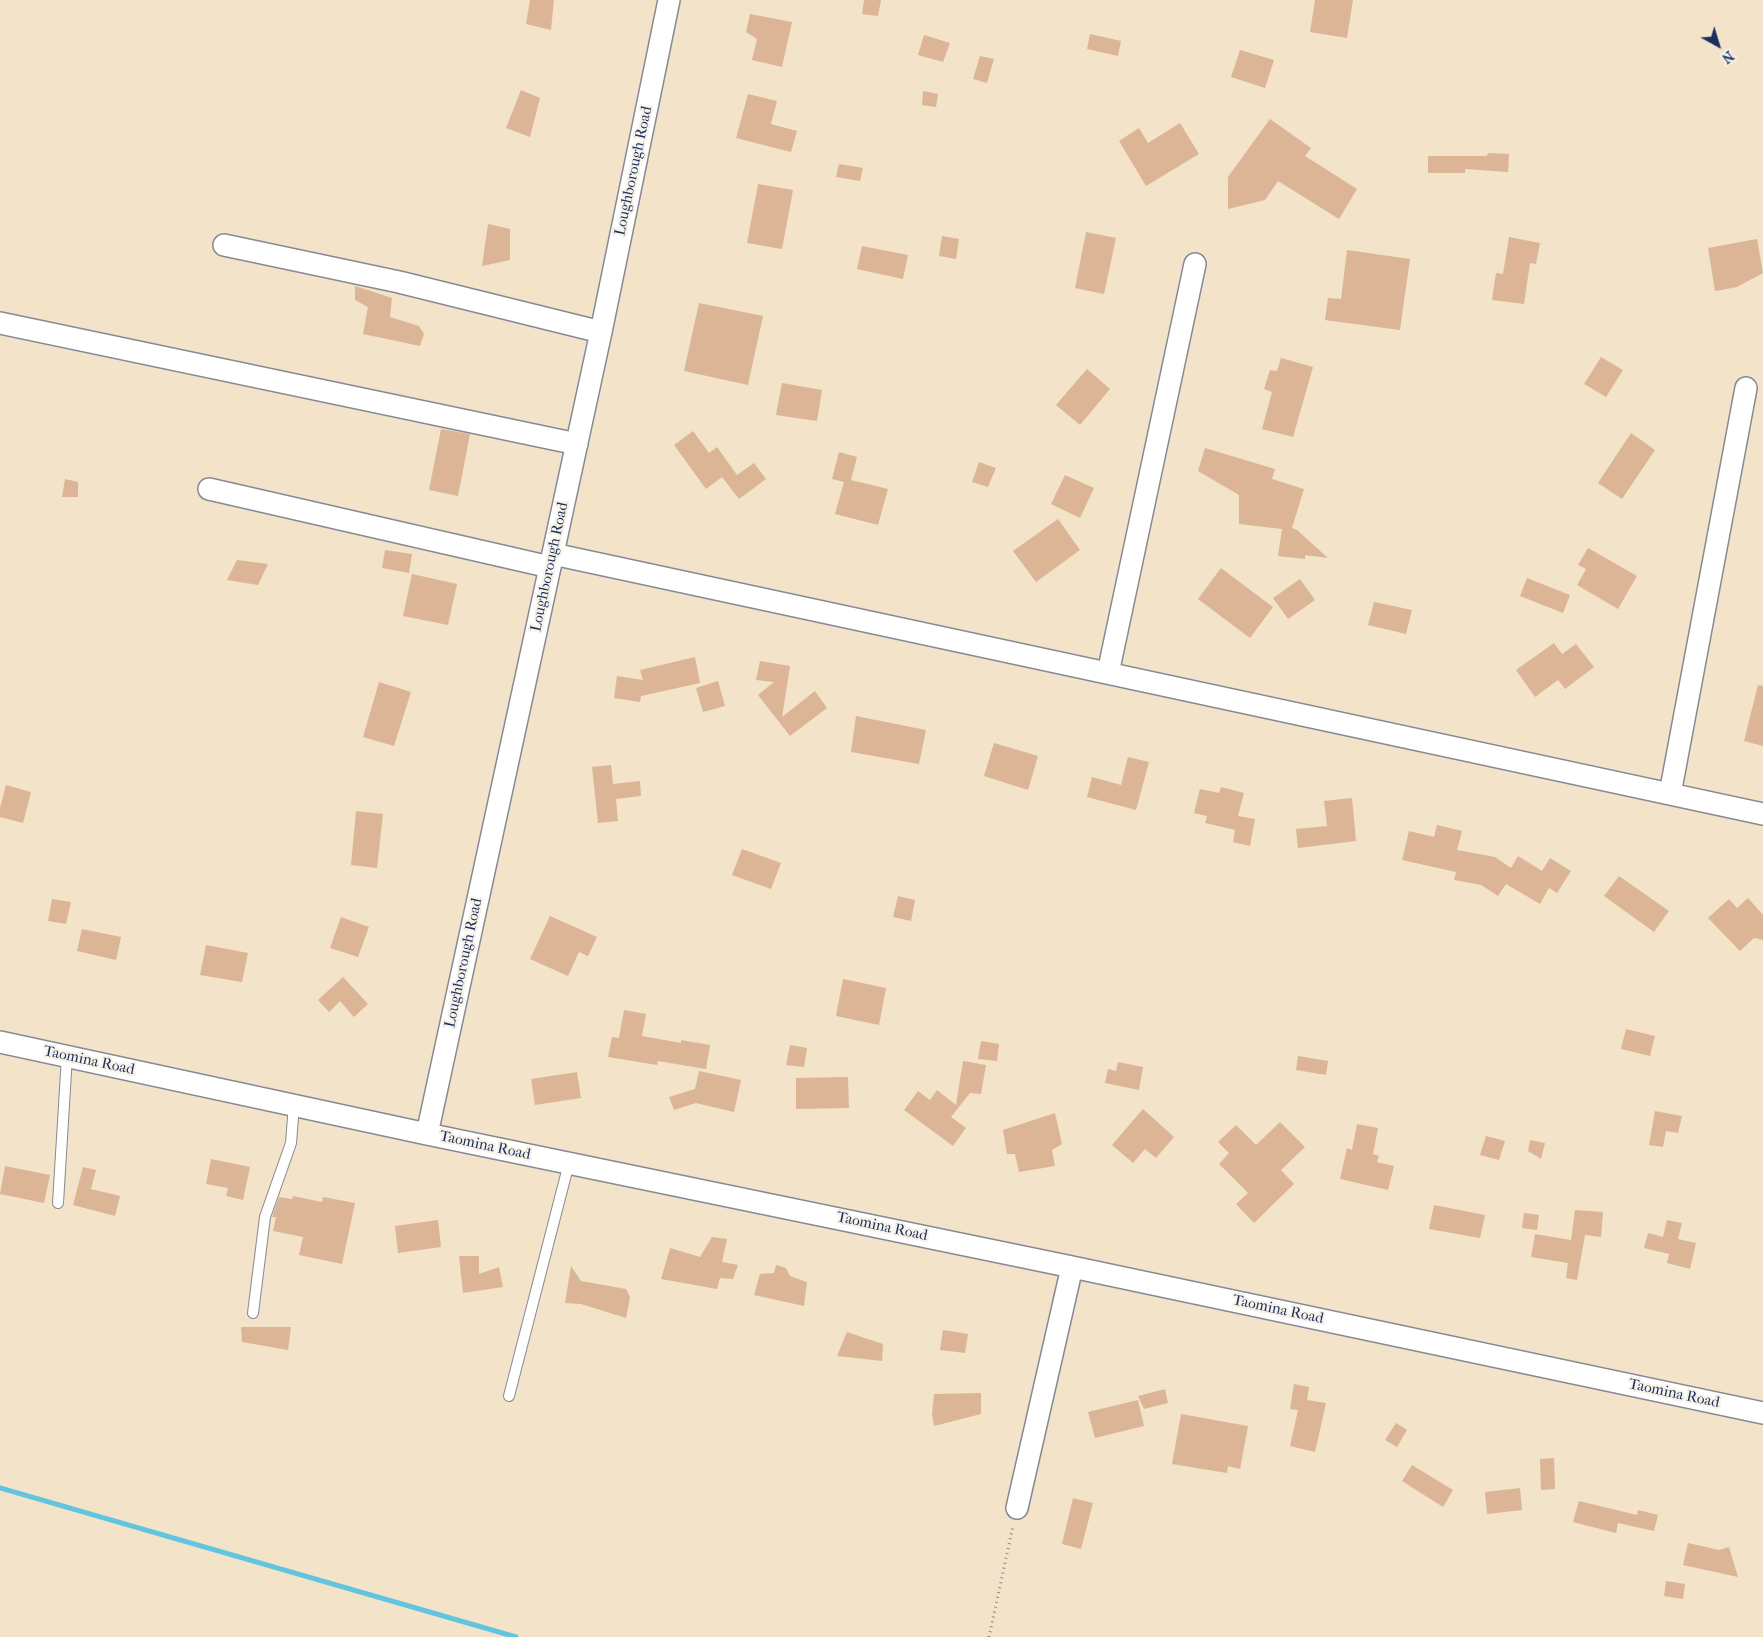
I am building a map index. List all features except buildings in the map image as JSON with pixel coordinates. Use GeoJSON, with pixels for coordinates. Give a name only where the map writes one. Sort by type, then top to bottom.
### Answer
{"type":"FeatureCollection","features":[{"type":"Feature","properties":{"kind":"street","name":"Loughborough Road"},"geometry":{"type":"LineString","coordinates":[[428,1134],[601,332],[669,0]]}},
{"type":"Feature","properties":{"kind":"street"},"geometry":{"type":"LineString","coordinates":[[224,245],[400,282],[601,332]]}},
{"type":"Feature","properties":{"kind":"street"},"geometry":{"type":"LineString","coordinates":[[1108,673],[1195,264]]}},
{"type":"Feature","properties":{"kind":"street"},"geometry":{"type":"LineString","coordinates":[[0,323],[577,444]]}},
{"type":"Feature","properties":{"kind":"street"},"geometry":{"type":"LineString","coordinates":[[1670,794],[1746,388]]}},
{"type":"Feature","properties":{"kind":"street"},"geometry":{"type":"LineString","coordinates":[[209,489],[552,561],[1108,673],[1763,814]]}},
{"type":"Feature","properties":{"kind":"street","name":"Taomina Road"},"geometry":{"type":"LineString","coordinates":[[0,1042],[428,1134],[1072,1267],[1763,1413]]}},
{"type":"Feature","properties":{"kind":"street"},"geometry":{"type":"LineString","coordinates":[[1017,1508],[1072,1267]]}},
{"type":"Feature","properties":{"kind":"lane"},"geometry":{"type":"LineString","coordinates":[[58,1203],[67,1056]]}},
{"type":"Feature","properties":{"kind":"lane"},"geometry":{"type":"LineString","coordinates":[[254,1313],[264,1217],[291,1142],[294,1105]]}},
{"type":"Feature","properties":{"kind":"lane"},"geometry":{"type":"LineString","coordinates":[[509,1396],[569,1163]]}},
{"type":"Feature","properties":{"kind":"path"},"geometry":{"type":"LineString","coordinates":[[989,1637],[1017,1508]]}},
{"type":"Feature","properties":{"kind":"waterway"},"geometry":{"type":"LineString","coordinates":[[0,1488],[516,1637]]}}]}
